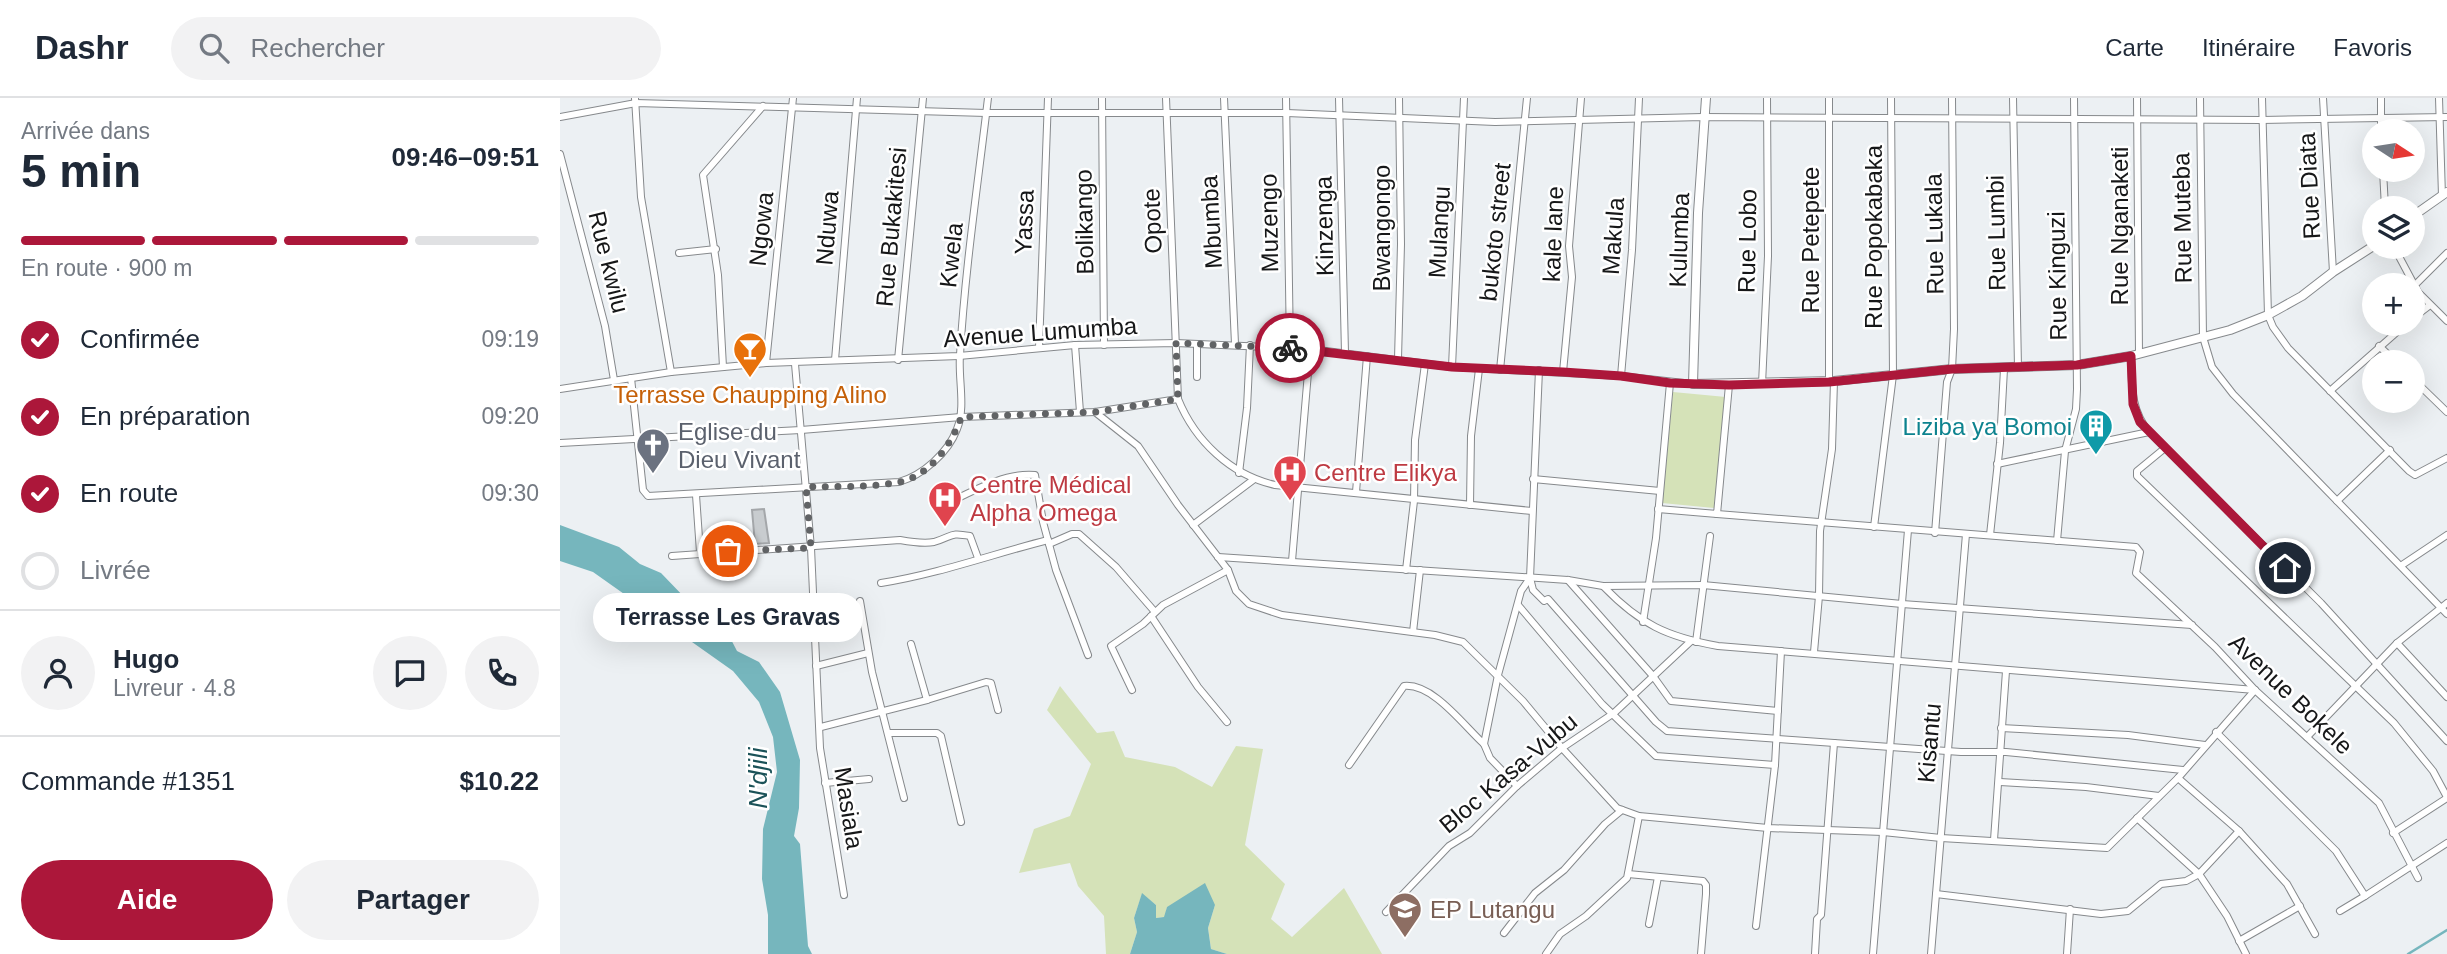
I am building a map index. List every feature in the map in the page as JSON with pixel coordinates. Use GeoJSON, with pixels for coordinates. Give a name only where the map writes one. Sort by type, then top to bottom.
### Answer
{"type":"FeatureCollection","features":[{"type":"Feature","properties":{"kind":"street","name":"Ngowa"},"geometry":{"type":"LineString","coordinates":[[766,363],[793,98]]}},
{"type":"Feature","properties":{"kind":"street","name":"Nduwa"},"geometry":{"type":"LineString","coordinates":[[835,360],[857,98]]}},
{"type":"Feature","properties":{"kind":"street","name":"Rue Bukakitesi"},"geometry":{"type":"LineString","coordinates":[[898,360],[923,98]]}},
{"type":"Feature","properties":{"kind":"street","name":"Kwela"},"geometry":{"type":"LineString","coordinates":[[961,417],[960,356],[988,98]]}},
{"type":"Feature","properties":{"kind":"street","name":"Yassa"},"geometry":{"type":"LineString","coordinates":[[1039,348],[1048,98]]}},
{"type":"Feature","properties":{"kind":"street","name":"Bolikango"},"geometry":{"type":"LineString","coordinates":[[1102,98],[1104,345]]}},
{"type":"Feature","properties":{"kind":"street","name":"Opote"},"geometry":{"type":"LineString","coordinates":[[1166,98],[1178,399]]}},
{"type":"Feature","properties":{"kind":"street","name":"Mbumba"},"geometry":{"type":"LineString","coordinates":[[1224,98],[1235,344]]}},
{"type":"Feature","properties":{"kind":"street","name":"Muzengo"},"geometry":{"type":"LineString","coordinates":[[1286,98],[1290,348]]}},
{"type":"Feature","properties":{"kind":"street","name":"Kinzenga"},"geometry":{"type":"LineString","coordinates":[[1339,98],[1345,354]]}},
{"type":"Feature","properties":{"kind":"street","name":"Bwangongo"},"geometry":{"type":"LineString","coordinates":[[1398,359],[1401,244],[1399,98]]}},
{"type":"Feature","properties":{"kind":"street","name":"Mulangu"},"geometry":{"type":"LineString","coordinates":[[1452,367],[1464,98]]}},
{"type":"Feature","properties":{"kind":"street","name":"bukoto street"},"geometry":{"type":"LineString","coordinates":[[1500,370],[1527,98]]}},
{"type":"Feature","properties":{"kind":"street","name":"kale lane"},"geometry":{"type":"LineString","coordinates":[[1563,372],[1572,276],[1569,246],[1581,98]]}},
{"type":"Feature","properties":{"kind":"street","name":"Makula"},"geometry":{"type":"LineString","coordinates":[[1621,376],[1632,250],[1640,98]]}},
{"type":"Feature","properties":{"kind":"street","name":"Kulumba"},"geometry":{"type":"LineString","coordinates":[[1693,384],[1703,117],[1706,98]]}},
{"type":"Feature","properties":{"kind":"street","name":"Rue Lobo"},"geometry":{"type":"LineString","coordinates":[[1762,384],[1768,256],[1767,98]]}},
{"type":"Feature","properties":{"kind":"street","name":"Rue Petepete"},"geometry":{"type":"LineString","coordinates":[[1815,652],[1821,523],[1832,449],[1829,98]]}},
{"type":"Feature","properties":{"kind":"street","name":"Rue Popokabaka"},"geometry":{"type":"LineString","coordinates":[[1874,527],[1893,375],[1891,98]]}},
{"type":"Feature","properties":{"kind":"street","name":"Rue Lukala"},"geometry":{"type":"LineString","coordinates":[[1935,533],[1954,329],[1952,98]]}},
{"type":"Feature","properties":{"kind":"street","name":"Rue Lumbi"},"geometry":{"type":"LineString","coordinates":[[2013,98],[2018,368]]}},
{"type":"Feature","properties":{"kind":"street","name":"Rue Kinguzi"},"geometry":{"type":"LineString","coordinates":[[2057,541],[2065,451],[2076,409],[2074,98]]}},
{"type":"Feature","properties":{"kind":"street","name":"Rue Nganaketi"},"geometry":{"type":"LineString","coordinates":[[2137,98],[2133,404],[2140,422],[2321,603],[2447,741]]}},
{"type":"Feature","properties":{"kind":"street","name":"Rue Muteba"},"geometry":{"type":"LineString","coordinates":[[2200,98],[2203,337],[2209,360],[2218,377],[2337,501],[2444,605],[2447,614]]}},
{"type":"Feature","properties":{"kind":"street"},"geometry":{"type":"LineString","coordinates":[[2262,98],[2268,315],[2273,327],[2288,348],[2415,475],[2447,458]]}},
{"type":"Feature","properties":{"kind":"street","name":"Rue Diata"},"geometry":{"type":"LineString","coordinates":[[2323,98],[2333,272]]}},
{"type":"Feature","properties":{"kind":"street"},"geometry":{"type":"LineString","coordinates":[[2381,98],[2381,117]]}},
{"type":"Feature","properties":{"kind":"street"},"geometry":{"type":"LineString","coordinates":[[2425,207],[2444,194],[2443,117],[2439,98]]}},
{"type":"Feature","properties":{"kind":"street"},"geometry":{"type":"LineString","coordinates":[[561,116],[636,101],[729,102],[922,112],[1287,113],[1339,117],[1525,121],[1703,117],[2138,117],[2324,120],[2443,117]]}},
{"type":"Feature","properties":{"kind":"street"},"geometry":{"type":"LineString","coordinates":[[636,101],[641,197],[671,372]]}},
{"type":"Feature","properties":{"kind":"street"},"geometry":{"type":"LineString","coordinates":[[723,367],[716,250],[702,186],[703,175],[764,105]]}},
{"type":"Feature","properties":{"kind":"street","name":"Rue kwilu"},"geometry":{"type":"LineString","coordinates":[[560,154],[606,326],[614,380]]}},
{"type":"Feature","properties":{"kind":"street"},"geometry":{"type":"LineString","coordinates":[[679,253],[716,250]]}},
{"type":"Feature","properties":{"kind":"street","name":"Avenue Lumumba"},"geometry":{"type":"LineString","coordinates":[[560,389],[671,372],[766,363],[898,360],[1074,345],[1176,343],[1310,349],[1452,367],[1539,370],[1621,376],[1670,383],[1729,385],[1831,382],[1952,369],[2077,365],[2135,355],[2203,337],[2268,315],[2302,296],[2362,253]]}},
{"type":"Feature","properties":{"kind":"street"},"geometry":{"type":"LineString","coordinates":[[2425,275],[2447,253]]}},
{"type":"Feature","properties":{"kind":"street"},"geometry":{"type":"LineString","coordinates":[[2425,299],[2447,321]]}},
{"type":"Feature","properties":{"kind":"street"},"geometry":{"type":"LineString","coordinates":[[2425,309],[2430,305]]}},
{"type":"Feature","properties":{"kind":"street"},"geometry":{"type":"LineString","coordinates":[[2330,391],[2391,336]]}},
{"type":"Feature","properties":{"kind":"street"},"geometry":{"type":"LineString","coordinates":[[1197,344],[1197,377]]}},
{"type":"Feature","properties":{"kind":"street"},"geometry":{"type":"LineString","coordinates":[[1074,345],[1080,412]]}},
{"type":"Feature","properties":{"kind":"street"},"geometry":{"type":"LineString","coordinates":[[1239,473],[1247,408],[1250,345]]}},
{"type":"Feature","properties":{"kind":"street"},"geometry":{"type":"LineString","coordinates":[[2379,346],[2383,350]]}},
{"type":"Feature","properties":{"kind":"street"},"geometry":{"type":"LineString","coordinates":[[1292,561],[1310,349]]}},
{"type":"Feature","properties":{"kind":"street"},"geometry":{"type":"LineString","coordinates":[[1356,492],[1367,356]]}},
{"type":"Feature","properties":{"kind":"street","name":"Masiala"},"geometry":{"type":"LineString","coordinates":[[795,364],[811,548],[825,783],[844,895]]}},
{"type":"Feature","properties":{"kind":"street"},"geometry":{"type":"LineString","coordinates":[[1406,570],[1414,501],[1415,440],[1425,364]]}},
{"type":"Feature","properties":{"kind":"street"},"geometry":{"type":"LineString","coordinates":[[1470,505],[1473,402],[1479,369]]}},
{"type":"Feature","properties":{"kind":"street"},"geometry":{"type":"LineString","coordinates":[[1990,535],[2004,369]]}},
{"type":"Feature","properties":{"kind":"street"},"geometry":{"type":"LineString","coordinates":[[1539,370],[1531,511],[1530,579],[1533,590],[1544,601],[1548,599],[1667,731],[2002,753],[2183,770]]}},
{"type":"Feature","properties":{"kind":"street"},"geometry":{"type":"LineString","coordinates":[[631,378],[643,494],[696,495],[907,480],[937,458],[957,432],[961,417]]}},
{"type":"Feature","properties":{"kind":"street"},"geometry":{"type":"LineString","coordinates":[[1643,622],[1658,509],[1670,383]]}},
{"type":"Feature","properties":{"kind":"street"},"geometry":{"type":"LineString","coordinates":[[1717,514],[1729,385]]}},
{"type":"Feature","properties":{"kind":"street"},"geometry":{"type":"LineString","coordinates":[[2425,391],[2447,412]]}},
{"type":"Feature","properties":{"kind":"street"},"geometry":{"type":"LineString","coordinates":[[560,443],[801,430],[961,417],[1095,412],[1178,399],[1196,433],[1239,473],[1252,480],[1414,501],[1531,511]]}},
{"type":"Feature","properties":{"kind":"street"},"geometry":{"type":"LineString","coordinates":[[1095,412],[1139,446],[1193,525],[1228,570],[1237,591],[1249,604],[1282,615],[1413,632],[1463,642],[1523,701],[1617,808],[1639,816],[1768,828],[1883,832],[2107,848],[2178,778],[2255,690]]}},
{"type":"Feature","properties":{"kind":"street"},"geometry":{"type":"LineString","coordinates":[[1997,464],[2149,432]]}},
{"type":"Feature","properties":{"kind":"street"},"geometry":{"type":"LineString","coordinates":[[2165,449],[2137,471],[2137,476],[2354,685],[2409,740],[2433,771],[2447,797],[2393,833]]}},
{"type":"Feature","properties":{"kind":"street"},"geometry":{"type":"LineString","coordinates":[[2337,501],[2390,450]]}},
{"type":"Feature","properties":{"kind":"street"},"geometry":{"type":"LineString","coordinates":[[944,505],[989,485],[1011,478],[1035,475],[1056,570],[1088,655]]}},
{"type":"Feature","properties":{"kind":"street"},"geometry":{"type":"LineString","coordinates":[[1533,479],[1660,491]]}},
{"type":"Feature","properties":{"kind":"street"},"geometry":{"type":"LineString","coordinates":[[1193,525],[1252,480]]}},
{"type":"Feature","properties":{"kind":"street"},"geometry":{"type":"LineString","coordinates":[[696,495],[700,552]]}},
{"type":"Feature","properties":{"kind":"street"},"geometry":{"type":"LineString","coordinates":[[1658,509],[2057,541]]}},
{"type":"Feature","properties":{"kind":"street"},"geometry":{"type":"LineString","coordinates":[[1873,954],[1908,530]]}},
{"type":"Feature","properties":{"kind":"street"},"geometry":{"type":"LineString","coordinates":[[672,556],[900,540],[930,542],[962,532],[970,536],[978,558]]}},
{"type":"Feature","properties":{"kind":"street"},"geometry":{"type":"LineString","coordinates":[[881,583],[920,576],[978,558],[1079,534],[1116,567],[1153,614],[1198,687],[1227,722]]}},
{"type":"Feature","properties":{"kind":"street","name":"Kisantu"},"geometry":{"type":"LineString","coordinates":[[1931,954],[1966,534]]}},
{"type":"Feature","properties":{"kind":"street"},"geometry":{"type":"LineString","coordinates":[[2402,565],[2447,535]]}},
{"type":"Feature","properties":{"kind":"street"},"geometry":{"type":"LineString","coordinates":[[1693,641],[1710,536]]}},
{"type":"Feature","properties":{"kind":"street","name":"Avenue Bokele"},"geometry":{"type":"LineString","coordinates":[[2057,541],[2136,547],[2140,552],[2136,573],[2192,625],[2255,690],[2374,802],[2379,803],[2418,878]]}},
{"type":"Feature","properties":{"kind":"street"},"geometry":{"type":"LineString","coordinates":[[1218,557],[1568,580],[1603,586],[1703,586],[1902,604],[1960,606],[2192,625]]}},
{"type":"Feature","properties":{"kind":"street"},"geometry":{"type":"LineString","coordinates":[[1132,690],[1111,646],[1177,596],[1228,570]]}},
{"type":"Feature","properties":{"kind":"street"},"geometry":{"type":"LineString","coordinates":[[1413,632],[1420,570]]}},
{"type":"Feature","properties":{"kind":"street"},"geometry":{"type":"LineString","coordinates":[[1484,744],[1498,675],[1521,591],[1530,579]]}},
{"type":"Feature","properties":{"kind":"street"},"geometry":{"type":"LineString","coordinates":[[1568,580],[1675,703],[1778,711]]}},
{"type":"Feature","properties":{"kind":"street"},"geometry":{"type":"LineString","coordinates":[[1603,586],[1643,622],[1693,641],[1897,662],[2255,690]]}},
{"type":"Feature","properties":{"kind":"street"},"geometry":{"type":"LineString","coordinates":[[860,601],[868,653],[904,798]]}},
{"type":"Feature","properties":{"kind":"street"},"geometry":{"type":"LineString","coordinates":[[1518,605],[1594,695],[1656,756],[1775,765]]}},
{"type":"Feature","properties":{"kind":"street"},"geometry":{"type":"LineString","coordinates":[[2306,737],[2397,643],[2444,605]]}},
{"type":"Feature","properties":{"kind":"street","name":"Bloc Kasa-Vubu"},"geometry":{"type":"LineString","coordinates":[[1386,912],[1449,846],[1470,833],[1517,786],[1562,748],[1614,713],[1693,641]]}},
{"type":"Feature","properties":{"kind":"street"},"geometry":{"type":"LineString","coordinates":[[2397,643],[2447,697]]}},
{"type":"Feature","properties":{"kind":"street"},"geometry":{"type":"LineString","coordinates":[[911,644],[927,700]]}},
{"type":"Feature","properties":{"kind":"street"},"geometry":{"type":"LineString","coordinates":[[1756,926],[1775,765],[1781,651]]}},
{"type":"Feature","properties":{"kind":"street"},"geometry":{"type":"LineString","coordinates":[[816,666],[868,653]]}},
{"type":"Feature","properties":{"kind":"street"},"geometry":{"type":"LineString","coordinates":[[1994,840],[2002,753],[1999,738],[2006,671]]}},
{"type":"Feature","properties":{"kind":"street"},"geometry":{"type":"LineString","coordinates":[[821,727],[986,682],[991,683],[998,710]]}},
{"type":"Feature","properties":{"kind":"street"},"geometry":{"type":"LineString","coordinates":[[1349,765],[1404,686],[1410,685],[1445,704],[1484,744],[1490,758],[1517,786]]}},
{"type":"Feature","properties":{"kind":"street"},"geometry":{"type":"LineString","coordinates":[[2001,728],[2128,735],[2205,745]]}},
{"type":"Feature","properties":{"kind":"street"},"geometry":{"type":"LineString","coordinates":[[2216,732],[2336,851],[2365,896]]}},
{"type":"Feature","properties":{"kind":"street"},"geometry":{"type":"LineString","coordinates":[[889,733],[937,733],[941,736],[961,822]]}},
{"type":"Feature","properties":{"kind":"street"},"geometry":{"type":"LineString","coordinates":[[1815,954],[1834,743]]}},
{"type":"Feature","properties":{"kind":"street"},"geometry":{"type":"LineString","coordinates":[[2178,778],[2239,831],[2287,884],[2315,934]]}},
{"type":"Feature","properties":{"kind":"street"},"geometry":{"type":"LineString","coordinates":[[825,783],[869,779]]}},
{"type":"Feature","properties":{"kind":"street"},"geometry":{"type":"LineString","coordinates":[[2000,782],[2086,787],[2159,796]]}},
{"type":"Feature","properties":{"kind":"street"},"geometry":{"type":"LineString","coordinates":[[1504,933],[1541,887],[1564,870],[1605,824],[1622,810]]}},
{"type":"Feature","properties":{"kind":"street"},"geometry":{"type":"LineString","coordinates":[[1546,954],[1560,934],[1586,916],[1620,885],[1628,874],[1639,816]]}},
{"type":"Feature","properties":{"kind":"street"},"geometry":{"type":"LineString","coordinates":[[2137,818],[2199,874],[2246,954]]}},
{"type":"Feature","properties":{"kind":"street"},"geometry":{"type":"LineString","coordinates":[[1936,894],[2113,914],[2129,911],[2161,884],[2186,881],[2199,874],[2239,831]]}},
{"type":"Feature","properties":{"kind":"street"},"geometry":{"type":"LineString","coordinates":[[2340,911],[2447,843]]}},
{"type":"Feature","properties":{"kind":"street"},"geometry":{"type":"LineString","coordinates":[[1628,874],[1703,880],[1706,886],[1701,954]]}},
{"type":"Feature","properties":{"kind":"street"},"geometry":{"type":"LineString","coordinates":[[1649,924],[1658,877]]}},
{"type":"Feature","properties":{"kind":"street"},"geometry":{"type":"LineString","coordinates":[[2239,941],[2300,906]]}},
{"type":"Feature","properties":{"kind":"street"},"geometry":{"type":"LineString","coordinates":[[2067,954],[2070,909]]}},
{"type":"Feature","properties":{"kind":"green space"},"geometry":{"type":"Polygon","coordinates":[[[1673,392],[1726,397],[1714,508],[1662,503],[1673,392]]]}},
{"type":"Feature","properties":{"kind":"green space"},"geometry":{"type":"Polygon","coordinates":[[[1060,686],[1097,733],[1114,731],[1125,757],[1175,767],[1212,787],[1236,746],[1263,749],[1245,845],[1285,884],[1271,919],[1292,937],[1344,888],[1382,954],[1227,954],[1211,949],[1208,928],[1215,905],[1167,907],[1165,917],[1156,918],[1156,905],[1142,894],[1134,918],[1137,932],[1130,954],[1106,954],[1104,916],[1078,886],[1070,863],[1019,873],[1034,829],[1070,816],[1091,764],[1047,710],[1060,686]]]}},
{"type":"Feature","properties":{"kind":"water"},"geometry":{"type":"Polygon","coordinates":[[[560,525],[619,547],[640,564],[661,573],[688,601],[723,624],[737,651],[759,662],[780,692],[800,760],[799,808],[794,836],[800,844],[808,946],[812,954],[768,954],[768,915],[762,879],[763,829],[777,772],[773,737],[759,702],[733,671],[593,572],[560,561],[560,525]]]}},
{"type":"Feature","properties":{"kind":"water"},"geometry":{"type":"Polygon","coordinates":[[[1205,883],[1215,905],[1208,928],[1211,949],[1227,954],[1130,954],[1137,932],[1134,918],[1142,893],[1156,905],[1156,918],[1164,917],[1167,907],[1205,883]]]}},
{"type":"Feature","properties":{"kind":"building"},"geometry":{"type":"Polygon","coordinates":[[[764,509],[769,543],[755,544],[752,510],[764,509]]]}},
{"type":"Feature","properties":{"kind":"waterway"},"geometry":{"type":"LineString","coordinates":[[2408,954],[2447,930]]}},
{"type":"Feature","properties":{"kind":"way so far"},"geometry":{"type":"LineString","coordinates":[[728,551],[811,548],[806,487],[907,480],[937,458],[957,432],[961,417],[1095,412],[1178,399],[1176,343],[1290,348]]}},
{"type":"Feature","properties":{"kind":"place","name":"Terrasse Chaupping Alino"},"geometry":{"type":"Point","coordinates":[750,379]}},
{"type":"Feature","properties":{"kind":"place","name":"Liziba ya Bomoi"},"geometry":{"type":"Point","coordinates":[2096,456]}},
{"type":"Feature","properties":{"kind":"place","name":"Eglise du Dieu Vivant"},"geometry":{"type":"Point","coordinates":[653,475]}},
{"type":"Feature","properties":{"kind":"place","name":"Centre Elikya"},"geometry":{"type":"Point","coordinates":[1290,502]}},
{"type":"Feature","properties":{"kind":"place","name":"Centre Médical Alpha Omega"},"geometry":{"type":"Point","coordinates":[945,528]}},
{"type":"Feature","properties":{"kind":"place","name":"Terrasse Les Gravas"},"geometry":{"type":"Point","coordinates":[728,551]}},
{"type":"Feature","properties":{"kind":"place","name":"EP Lutangu"},"geometry":{"type":"Point","coordinates":[1405,939]}},
{"type":"Feature","properties":{"kind":"route"},"geometry":{"type":"LineString","coordinates":[[1290,348],[1452,367],[1539,370],[1621,376],[1670,383],[1729,385],[1829,382],[1952,369],[2077,365],[2131,356],[2133,404],[2140,422],[2285,568]]}},
{"type":"Feature","properties":{"kind":"water label","name":"N'djili"},"geometry":{"type":"Point","coordinates":[758,778]}}]}
